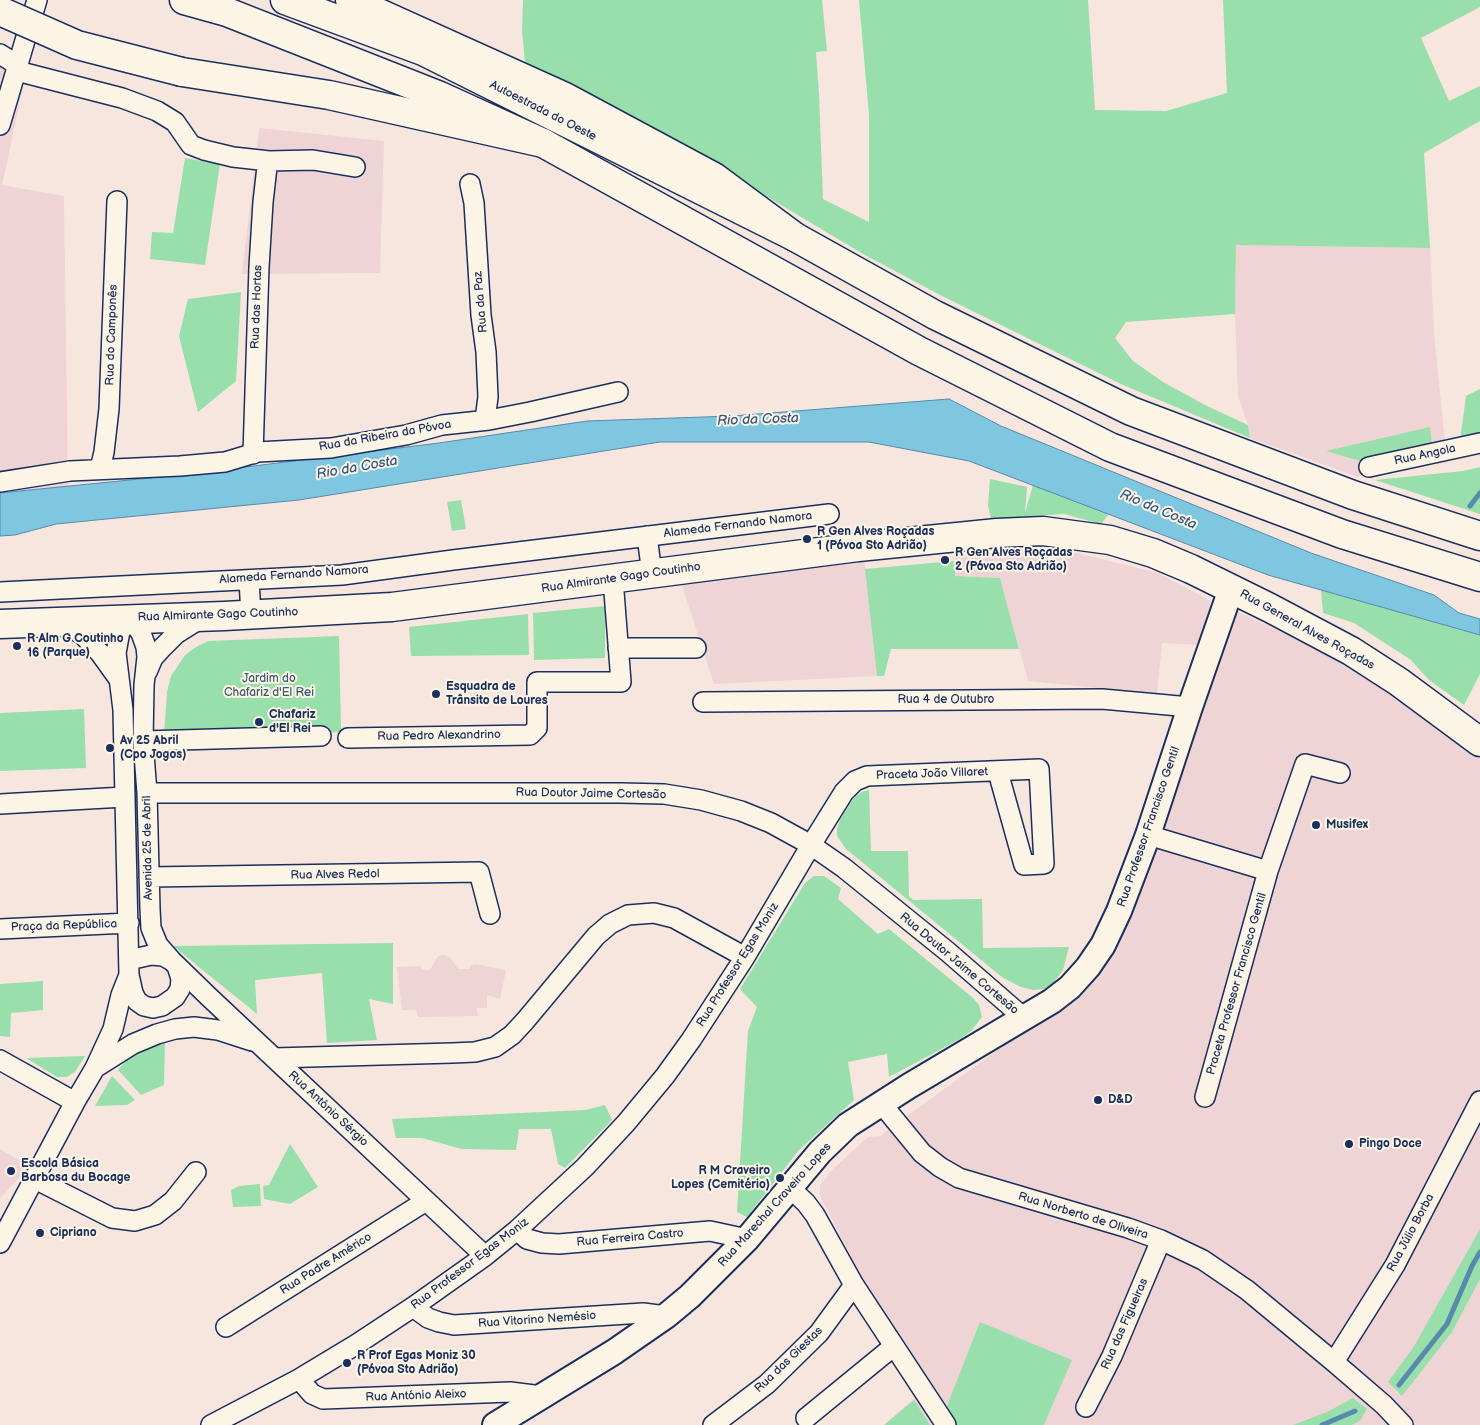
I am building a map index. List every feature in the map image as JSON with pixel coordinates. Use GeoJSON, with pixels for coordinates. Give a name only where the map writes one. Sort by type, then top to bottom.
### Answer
{"type":"FeatureCollection","features":[{"type":"Feature","properties":{"kind":"main road"},"geometry":{"type":"LineString","coordinates":[[184,0],[227,12],[440,96],[543,143],[919,351],[1110,447],[1342,534],[1480,577]]}},
{"type":"Feature","properties":{"kind":"main road","name":"Autoestrada do Oeste"},"geometry":{"type":"LineString","coordinates":[[285,0],[423,51],[795,237]]}},
{"type":"Feature","properties":{"kind":"main road"},"geometry":{"type":"LineString","coordinates":[[350,0],[582,107],[714,177],[795,237],[935,315],[1130,411],[1354,495],[1480,536]]}},
{"type":"Feature","properties":{"kind":"main road"},"geometry":{"type":"LineString","coordinates":[[0,11],[77,45],[182,72],[329,95],[543,143]]}},
{"type":"Feature","properties":{"kind":"main road","name":"Rua Almirante Gago Coutinho"},"geometry":{"type":"LineString","coordinates":[[0,624],[252,615],[392,607],[900,542],[997,533],[1043,531],[1110,540],[1153,553],[1231,589]]}},
{"type":"Feature","properties":{"kind":"main road","name":"Rua General Alves Roçadas"},"geometry":{"type":"LineString","coordinates":[[1231,589],[1351,651],[1399,682],[1480,742]]}},
{"type":"Feature","properties":{"kind":"street"},"geometry":{"type":"LineString","coordinates":[[0,125],[37,0]]}},
{"type":"Feature","properties":{"kind":"street"},"geometry":{"type":"LineString","coordinates":[[0,54],[18,69],[122,98],[157,111],[175,122],[191,145],[204,150],[233,157],[269,161],[313,160],[354,167]]}},
{"type":"Feature","properties":{"kind":"street","name":"Rua das Hortas"},"geometry":{"type":"LineString","coordinates":[[253,454],[259,267],[263,202],[269,161]]}},
{"type":"Feature","properties":{"kind":"street","name":"Rua da Paz"},"geometry":{"type":"LineString","coordinates":[[470,184],[474,203],[486,352],[488,397],[485,420]]}},
{"type":"Feature","properties":{"kind":"street","name":"Rua do Camponês"},"geometry":{"type":"LineString","coordinates":[[100,469],[109,409],[117,201]]}},
{"type":"Feature","properties":{"kind":"street","name":"Rua da Ribeira da Póvoa"},"geometry":{"type":"LineString","coordinates":[[0,482],[70,471],[226,462],[253,454],[331,448],[406,435],[442,425],[530,412],[618,392]]}},
{"type":"Feature","properties":{"kind":"street","name":"Rua Angola"},"geometry":{"type":"LineString","coordinates":[[1369,466],[1480,443]]}},
{"type":"Feature","properties":{"kind":"street","name":"Alameda Fernando Namora"},"geometry":{"type":"LineString","coordinates":[[0,592],[342,575],[828,514]]}},
{"type":"Feature","properties":{"kind":"street","name":"Alameda Fernando Namora"},"geometry":{"type":"LineString","coordinates":[[647,536],[652,574]]}},
{"type":"Feature","properties":{"kind":"street"},"geometry":{"type":"LineString","coordinates":[[613,579],[618,648],[696,648]]}},
{"type":"Feature","properties":{"kind":"street"},"geometry":{"type":"LineString","coordinates":[[249,580],[252,615]]}},
{"type":"Feature","properties":{"kind":"street","name":"Rua Professor Francisco Gentil"},"geometry":{"type":"LineString","coordinates":[[881,1103],[1052,1001],[1070,988],[1093,960],[1119,911],[1148,835],[1231,589]]}},
{"type":"Feature","properties":{"kind":"street","name":"Avenida 25 de Abril"},"geometry":{"type":"LineString","coordinates":[[145,680],[154,658],[162,648],[176,634],[203,617]]}},
{"type":"Feature","properties":{"kind":"street","name":"Avenida 25 de Abril"},"geometry":{"type":"LineString","coordinates":[[113,1029],[129,968],[123,710],[116,653],[120,631],[131,619],[141,633],[147,657],[143,741],[147,793],[151,928],[158,945],[174,963]]}},
{"type":"Feature","properties":{"kind":"street","name":"Avenida 25 de Abril"},"geometry":{"type":"LineString","coordinates":[[62,621],[83,636],[100,653],[119,682]]}},
{"type":"Feature","properties":{"kind":"street","name":"Rua Pedro Alexandrino"},"geometry":{"type":"LineString","coordinates":[[348,738],[530,735],[537,728],[537,682],[620,682],[618,648]]}},
{"type":"Feature","properties":{"kind":"street"},"geometry":{"type":"LineString","coordinates":[[119,682],[145,680]]}},
{"type":"Feature","properties":{"kind":"street","name":"Rua 4 de Outubro"},"geometry":{"type":"LineString","coordinates":[[703,702],[1102,699],[1190,707]]}},
{"type":"Feature","properties":{"kind":"street"},"geometry":{"type":"LineString","coordinates":[[143,741],[321,736]]}},
{"type":"Feature","properties":{"kind":"street","name":"Praceta Professor Francisco Gentil"},"geometry":{"type":"LineString","coordinates":[[1205,1097],[1268,871],[1305,764],[1340,773]]}},
{"type":"Feature","properties":{"kind":"street","name":"Praceta João Villaret"},"geometry":{"type":"LineString","coordinates":[[811,845],[844,792],[855,781],[867,776],[1039,769],[1044,864],[1024,865],[998,772]]}},
{"type":"Feature","properties":{"kind":"street","name":"Rua Doutor Jaime Cortesão"},"geometry":{"type":"LineString","coordinates":[[147,793],[664,794],[701,800],[741,811],[771,823],[811,845],[844,868],[948,952],[1024,1018]]}},
{"type":"Feature","properties":{"kind":"street"},"geometry":{"type":"LineString","coordinates":[[0,804],[124,797]]}},
{"type":"Feature","properties":{"kind":"street"},"geometry":{"type":"LineString","coordinates":[[1148,835],[1268,871]]}},
{"type":"Feature","properties":{"kind":"street","name":"Rua Professor Egas Moniz"},"geometry":{"type":"LineString","coordinates":[[211,1425],[299,1379],[413,1307],[485,1256],[517,1230],[584,1168],[626,1123],[665,1076],[691,1040],[745,957],[811,845]]}},
{"type":"Feature","properties":{"kind":"street","name":"Rua Alves Redol"},"geometry":{"type":"LineString","coordinates":[[149,877],[479,872],[490,914]]}},
{"type":"Feature","properties":{"kind":"street"},"geometry":{"type":"LineString","coordinates":[[274,1058],[467,1053],[495,1046],[512,1035],[525,1021],[596,936],[610,924],[628,915],[654,913],[674,918],[745,957]]}},
{"type":"Feature","properties":{"kind":"street","name":"Praça da República"},"geometry":{"type":"LineString","coordinates":[[0,929],[129,923]]}},
{"type":"Feature","properties":{"kind":"street"},"geometry":{"type":"LineString","coordinates":[[175,997],[180,989],[181,979],[174,963],[163,956],[151,954],[129,968],[133,993],[137,1001],[144,1006],[153,1008],[162,1006],[184,993],[192,992],[208,996]]}},
{"type":"Feature","properties":{"kind":"street","name":"Rua António Sérgio"},"geometry":{"type":"LineString","coordinates":[[174,963],[485,1256]]}},
{"type":"Feature","properties":{"kind":"street","name":"Avenida 25 de Abril"},"geometry":{"type":"LineString","coordinates":[[0,1243],[95,1068],[113,1029],[119,1020],[129,1013],[153,1008]]}},
{"type":"Feature","properties":{"kind":"street"},"geometry":{"type":"LineString","coordinates":[[95,1068],[133,1044],[175,1029],[194,1027],[218,1030],[257,1042]]}},
{"type":"Feature","properties":{"kind":"street"},"geometry":{"type":"LineString","coordinates":[[0,1060],[75,1102]]}},
{"type":"Feature","properties":{"kind":"street","name":"Rua Júlio Borba"},"geometry":{"type":"LineString","coordinates":[[1334,1362],[1395,1264],[1480,1101]]}},
{"type":"Feature","properties":{"kind":"street","name":"Rua Marechal Craveiro Lopes"},"geometry":{"type":"LineString","coordinates":[[496,1425],[614,1352],[666,1316],[690,1296],[747,1239],[820,1152],[848,1125],[881,1103]]}},
{"type":"Feature","properties":{"kind":"street","name":"Rua Norberto de Oliveira"},"geometry":{"type":"LineString","coordinates":[[881,1103],[922,1153],[940,1167],[959,1178],[1128,1228],[1162,1240],[1203,1260],[1247,1290],[1384,1404],[1403,1425]]}},
{"type":"Feature","properties":{"kind":"street"},"geometry":{"type":"LineString","coordinates":[[34,1179],[112,1218],[135,1221],[154,1214],[173,1201],[196,1172]]}},
{"type":"Feature","properties":{"kind":"street"},"geometry":{"type":"LineString","coordinates":[[789,1187],[815,1214],[854,1285],[946,1425]]}},
{"type":"Feature","properties":{"kind":"street","name":"Rua Padre Américo"},"geometry":{"type":"LineString","coordinates":[[226,1328],[426,1201]]}},
{"type":"Feature","properties":{"kind":"street","name":"Rua Ferreira Castro"},"geometry":{"type":"LineString","coordinates":[[517,1230],[527,1239],[542,1243],[559,1244],[710,1231],[747,1239]]}},
{"type":"Feature","properties":{"kind":"street","name":"Rua das Figueiras"},"geometry":{"type":"LineString","coordinates":[[1086,1407],[1112,1356],[1162,1240]]}},
{"type":"Feature","properties":{"kind":"street","name":"Rua das Giestas"},"geometry":{"type":"LineString","coordinates":[[712,1425],[766,1384],[820,1333],[854,1285]]}},
{"type":"Feature","properties":{"kind":"street","name":"Rua Vitorino Nemésio"},"geometry":{"type":"LineString","coordinates":[[413,1307],[428,1318],[454,1325],[643,1313],[666,1316]]}},
{"type":"Feature","properties":{"kind":"street"},"geometry":{"type":"LineString","coordinates":[[806,1418],[894,1346]]}},
{"type":"Feature","properties":{"kind":"street","name":"Rua António Aleixo"},"geometry":{"type":"LineString","coordinates":[[299,1379],[312,1394],[323,1399],[510,1392],[542,1396]]}},
{"type":"Feature","properties":{"kind":"shaded area"},"geometry":{"type":"Polygon","coordinates":[[[0,67],[23,87],[2,185],[64,196],[68,486],[0,493],[0,67]]]}},
{"type":"Feature","properties":{"kind":"shaded area"},"geometry":{"type":"Polygon","coordinates":[[[259,128],[384,141],[380,273],[242,274],[259,128]]]}},
{"type":"Feature","properties":{"kind":"shaded area"},"geometry":{"type":"Polygon","coordinates":[[[1236,245],[1430,248],[1434,332],[1445,444],[1358,477],[1250,438],[1248,425],[1238,396],[1235,314],[1236,245]]]}},
{"type":"Feature","properties":{"kind":"shaded area"},"geometry":{"type":"Polygon","coordinates":[[[1021,551],[1077,553],[1158,573],[1211,601],[1200,645],[1162,643],[1157,694],[1028,681],[1000,578],[955,576],[954,554],[1021,551]]]}},
{"type":"Feature","properties":{"kind":"shaded area"},"geometry":{"type":"Polygon","coordinates":[[[864,557],[877,676],[714,684],[681,583],[864,557]]]}},
{"type":"Feature","properties":{"kind":"shaded area"},"geometry":{"type":"Polygon","coordinates":[[[1238,612],[1333,656],[1391,694],[1480,758],[1480,1425],[1044,1425],[1072,1360],[954,1425],[884,1425],[930,1385],[860,1274],[820,1196],[820,1185],[834,1168],[868,1137],[880,1136],[1010,1041],[1117,951],[1209,677],[1238,612]]]}},
{"type":"Feature","properties":{"kind":"shaded area"},"geometry":{"type":"Polygon","coordinates":[[[444,955],[451,958],[458,969],[470,969],[470,965],[475,964],[506,970],[500,999],[487,995],[487,1008],[477,1008],[478,1016],[418,1017],[416,1010],[402,1010],[397,967],[420,966],[422,970],[430,970],[438,956],[444,955]]]}},
{"type":"Feature","properties":{"kind":"shaded area","name":"Escola Básica Barbosa du Bocage"},"geometry":{"type":"Polygon","coordinates":[[[0,1149],[26,1164],[19,1178],[0,1198],[0,1149]]]}},
{"type":"Feature","properties":{"kind":"green space"},"geometry":{"type":"Polygon","coordinates":[[[523,0],[822,0],[827,51],[816,52],[823,199],[869,222],[869,115],[859,0],[1088,0],[1095,110],[1166,111],[1227,93],[1223,0],[1480,0],[1480,7],[1421,38],[1449,101],[1480,86],[1480,121],[1424,153],[1430,248],[1236,245],[1235,314],[1126,322],[1115,338],[1133,361],[1163,382],[1207,406],[1248,425],[1250,438],[1123,385],[940,295],[863,254],[741,181],[525,63],[522,30],[523,0]]]}},
{"type":"Feature","properties":{"kind":"green space"},"geometry":{"type":"Polygon","coordinates":[[[185,158],[220,164],[205,265],[150,259],[152,232],[173,233],[185,158]]]}},
{"type":"Feature","properties":{"kind":"green space"},"geometry":{"type":"Polygon","coordinates":[[[241,292],[236,381],[198,412],[179,336],[188,299],[241,292]]]}},
{"type":"Feature","properties":{"kind":"green space"},"geometry":{"type":"Polygon","coordinates":[[[1480,389],[1480,436],[1460,441],[1466,396],[1480,389]]]}},
{"type":"Feature","properties":{"kind":"green space"},"geometry":{"type":"Polygon","coordinates":[[[1430,427],[1432,445],[1364,462],[1326,451],[1430,427]]]}},
{"type":"Feature","properties":{"kind":"green space"},"geometry":{"type":"Polygon","coordinates":[[[1480,467],[1480,514],[1375,480],[1463,471],[1480,467]]]}},
{"type":"Feature","properties":{"kind":"green space"},"geometry":{"type":"Polygon","coordinates":[[[990,479],[1027,487],[1025,513],[1033,485],[1109,514],[1101,524],[1064,514],[991,519],[988,506],[990,479]]]}},
{"type":"Feature","properties":{"kind":"green space"},"geometry":{"type":"Polygon","coordinates":[[[461,500],[466,529],[452,531],[447,502],[461,500]]]}},
{"type":"Feature","properties":{"kind":"green space"},"geometry":{"type":"Polygon","coordinates":[[[954,561],[955,576],[1000,578],[1019,649],[891,649],[884,676],[877,676],[865,569],[954,561]]]}},
{"type":"Feature","properties":{"kind":"green space"},"geometry":{"type":"Polygon","coordinates":[[[1321,590],[1480,635],[1480,674],[1464,705],[1429,680],[1411,660],[1354,623],[1323,613],[1321,590]]]}},
{"type":"Feature","properties":{"kind":"green space"},"geometry":{"type":"Polygon","coordinates":[[[605,606],[605,658],[534,660],[533,613],[605,606]]]}},
{"type":"Feature","properties":{"kind":"green space"},"geometry":{"type":"Polygon","coordinates":[[[528,614],[529,655],[411,656],[409,627],[528,614]]]}},
{"type":"Feature","properties":{"kind":"green space","name":"Jardim do Chafariz d'El Rei"},"geometry":{"type":"Polygon","coordinates":[[[339,636],[341,728],[345,732],[164,734],[167,692],[171,676],[185,655],[196,647],[208,641],[339,636]]]}},
{"type":"Feature","properties":{"kind":"green space"},"geometry":{"type":"Polygon","coordinates":[[[84,709],[86,768],[0,771],[0,713],[84,709]]]}},
{"type":"Feature","properties":{"kind":"green space"},"geometry":{"type":"Polygon","coordinates":[[[869,790],[871,851],[908,851],[909,896],[913,900],[982,899],[983,948],[1069,947],[1063,970],[1053,983],[1044,989],[1033,990],[1021,987],[1003,978],[846,849],[837,836],[840,820],[857,795],[869,790]]]}},
{"type":"Feature","properties":{"kind":"green space"},"geometry":{"type":"Polygon","coordinates":[[[814,876],[824,876],[841,888],[838,899],[878,934],[889,929],[972,997],[979,1005],[982,1017],[971,1031],[960,1039],[889,1077],[887,1054],[848,1062],[854,1100],[799,1150],[747,1217],[737,1212],[748,1031],[757,1007],[740,989],[805,883],[814,876]]]}},
{"type":"Feature","properties":{"kind":"green space"},"geometry":{"type":"Polygon","coordinates":[[[393,943],[393,1004],[369,999],[377,1040],[327,1043],[322,973],[255,980],[257,1014],[173,946],[393,943]]]}},
{"type":"Feature","properties":{"kind":"green space"},"geometry":{"type":"Polygon","coordinates":[[[43,981],[43,1010],[11,1013],[10,1037],[0,1036],[0,984],[43,981]]]}},
{"type":"Feature","properties":{"kind":"green space"},"geometry":{"type":"Polygon","coordinates":[[[165,1039],[164,1085],[141,1095],[118,1070],[138,1047],[165,1039]]]}},
{"type":"Feature","properties":{"kind":"green space"},"geometry":{"type":"Polygon","coordinates":[[[85,1056],[75,1072],[67,1077],[57,1077],[26,1058],[85,1056]]]}},
{"type":"Feature","properties":{"kind":"green space"},"geometry":{"type":"Polygon","coordinates":[[[112,1076],[135,1100],[127,1105],[95,1106],[112,1076]]]}},
{"type":"Feature","properties":{"kind":"green space"},"geometry":{"type":"Polygon","coordinates":[[[605,1105],[612,1120],[565,1168],[558,1164],[551,1129],[519,1129],[516,1150],[462,1149],[422,1138],[396,1138],[392,1119],[585,1110],[605,1105]]]}},
{"type":"Feature","properties":{"kind":"green space"},"geometry":{"type":"Polygon","coordinates":[[[290,1144],[318,1187],[290,1204],[264,1199],[263,1186],[269,1185],[290,1144]]]}},
{"type":"Feature","properties":{"kind":"green space"},"geometry":{"type":"Polygon","coordinates":[[[260,1184],[261,1206],[233,1207],[231,1190],[239,1186],[260,1184]]]}},
{"type":"Feature","properties":{"kind":"green space"},"geometry":{"type":"Polygon","coordinates":[[[1480,1229],[1480,1279],[1452,1332],[1402,1396],[1388,1382],[1413,1348],[1480,1229]]]}},
{"type":"Feature","properties":{"kind":"green space"},"geometry":{"type":"Polygon","coordinates":[[[980,1322],[1072,1360],[1044,1425],[954,1425],[948,1417],[947,1406],[980,1322]]]}},
{"type":"Feature","properties":{"kind":"green space"},"geometry":{"type":"Polygon","coordinates":[[[1353,1398],[1367,1409],[1360,1421],[1352,1425],[1293,1425],[1327,1412],[1353,1398]]]}},
{"type":"Feature","properties":{"kind":"green space"},"geometry":{"type":"Polygon","coordinates":[[[914,1400],[930,1425],[884,1425],[914,1400]]]}},
{"type":"Feature","properties":{"kind":"water","name":"Rio da Costa"},"geometry":{"type":"Polygon","coordinates":[[[949,399],[1001,426],[1311,553],[1434,595],[1459,613],[1480,619],[1480,635],[1268,575],[969,461],[869,442],[660,442],[299,500],[56,524],[15,535],[0,536],[0,493],[189,474],[439,443],[587,421],[732,416],[949,399]]]}},
{"type":"Feature","properties":{"kind":"waterway"},"geometry":{"type":"LineString","coordinates":[[1470,506],[1480,493]]}},
{"type":"Feature","properties":{"kind":"waterway"},"geometry":{"type":"LineString","coordinates":[[1399,1385],[1447,1324],[1480,1252]]}},
{"type":"Feature","properties":{"kind":"waterway"},"geometry":{"type":"LineString","coordinates":[[1322,1425],[1355,1411]]}},
{"type":"Feature","properties":{"kind":"place","name":"R Gen Alves Roçadas 1 (Póvoa Sto Adrião)"},"geometry":{"type":"Point","coordinates":[807,539]}},
{"type":"Feature","properties":{"kind":"place","name":"R Gen Alves Roçadas 2 (Póvoa Sto Adrião)"},"geometry":{"type":"Point","coordinates":[945,560]}},
{"type":"Feature","properties":{"kind":"place","name":"R Alm G Coutinho 16 (Parque)"},"geometry":{"type":"Point","coordinates":[17,646]}},
{"type":"Feature","properties":{"kind":"place","name":"Esquadra de Trânsito de Loures"},"geometry":{"type":"Point","coordinates":[436,694]}},
{"type":"Feature","properties":{"kind":"place","name":"Chafariz d'El Rei"},"geometry":{"type":"Point","coordinates":[259,722]}},
{"type":"Feature","properties":{"kind":"place","name":"Av 25 Abril (Cpo Jogos)"},"geometry":{"type":"Point","coordinates":[110,748]}},
{"type":"Feature","properties":{"kind":"place","name":"Musifex"},"geometry":{"type":"Point","coordinates":[1316,825]}},
{"type":"Feature","properties":{"kind":"place","name":"D&D"},"geometry":{"type":"Point","coordinates":[1098,1100]}},
{"type":"Feature","properties":{"kind":"place","name":"Pingo Doce"},"geometry":{"type":"Point","coordinates":[1349,1144]}},
{"type":"Feature","properties":{"kind":"place","name":"Escola Básica Barbosa du Bocage"},"geometry":{"type":"Point","coordinates":[11,1171]}},
{"type":"Feature","properties":{"kind":"place","name":"R M Craveiro Lopes (Cemitério)"},"geometry":{"type":"Point","coordinates":[780,1178]}},
{"type":"Feature","properties":{"kind":"place","name":"Cipriano"},"geometry":{"type":"Point","coordinates":[40,1233]}},
{"type":"Feature","properties":{"kind":"place","name":"R Prof Egas Moniz 30 (Póvoa Sto Adrião)"},"geometry":{"type":"Point","coordinates":[347,1363]}}]}
